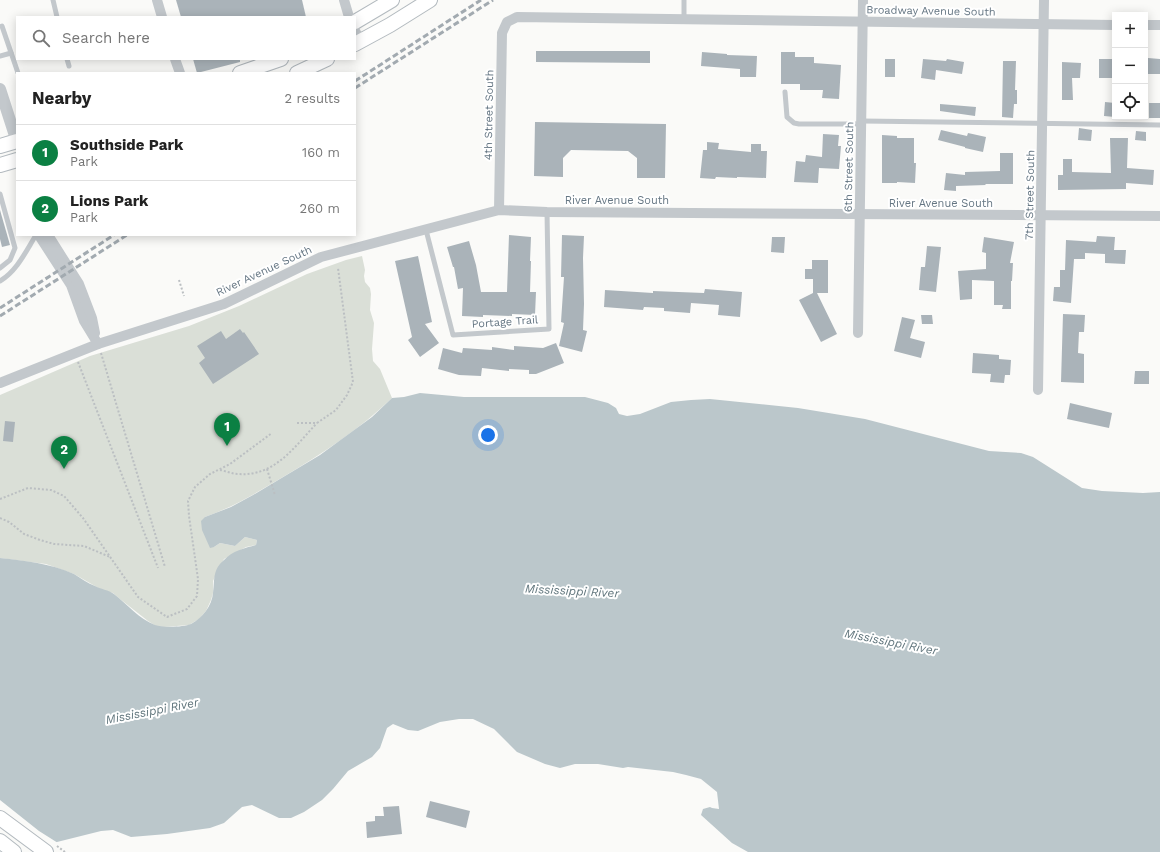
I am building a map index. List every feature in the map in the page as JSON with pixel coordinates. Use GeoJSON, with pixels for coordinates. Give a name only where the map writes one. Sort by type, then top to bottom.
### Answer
{"type":"FeatureCollection","features":[{"type":"Feature","properties":{"kind":"main road"},"geometry":{"type":"LineString","coordinates":[[356,21],[392,0]]}},
{"type":"Feature","properties":{"kind":"main road"},"geometry":{"type":"LineString","coordinates":[[357,38],[390,25],[430,0]]}},
{"type":"Feature","properties":{"kind":"main road"},"geometry":{"type":"LineString","coordinates":[[243,72],[278,60]]}},
{"type":"Feature","properties":{"kind":"main road"},"geometry":{"type":"LineString","coordinates":[[300,72],[325,60]]}},
{"type":"Feature","properties":{"kind":"main road"},"geometry":{"type":"LineString","coordinates":[[0,146],[16,141]]}},
{"type":"Feature","properties":{"kind":"main road"},"geometry":{"type":"LineString","coordinates":[[0,165],[16,160]]}},
{"type":"Feature","properties":{"kind":"main road"},"geometry":{"type":"LineString","coordinates":[[0,818],[46,852]]}},
{"type":"Feature","properties":{"kind":"main road"},"geometry":{"type":"LineString","coordinates":[[0,841],[14,852]]}},
{"type":"Feature","properties":{"kind":"street"},"geometry":{"type":"LineString","coordinates":[[157,0],[162,16]]}},
{"type":"Feature","properties":{"kind":"street"},"geometry":{"type":"LineString","coordinates":[[344,0],[349,16]]}},
{"type":"Feature","properties":{"kind":"street","name":"6th Street South"},"geometry":{"type":"LineString","coordinates":[[858,334],[863,0]]}},
{"type":"Feature","properties":{"kind":"street","name":"7th Street South"},"geometry":{"type":"LineString","coordinates":[[1038,390],[1042,215],[1044,0]]}},
{"type":"Feature","properties":{"kind":"street","name":"Broadway Avenue South"},"geometry":{"type":"LineString","coordinates":[[507,22],[517,17],[1112,24]]}},
{"type":"Feature","properties":{"kind":"street","name":"4th Street South"},"geometry":{"type":"LineString","coordinates":[[499,210],[502,33],[507,22]]}},
{"type":"Feature","properties":{"kind":"street"},"geometry":{"type":"LineString","coordinates":[[1148,25],[1160,25]]}},
{"type":"Feature","properties":{"kind":"street"},"geometry":{"type":"LineString","coordinates":[[175,60],[180,72]]}},
{"type":"Feature","properties":{"kind":"street"},"geometry":{"type":"LineString","coordinates":[[0,89],[16,138]]}},
{"type":"Feature","properties":{"kind":"street","name":"River Avenue South"},"geometry":{"type":"LineString","coordinates":[[0,383],[98,344],[224,304],[321,257],[499,210],[547,212],[1160,216]]}},
{"type":"Feature","properties":{"kind":"street"},"geometry":{"type":"LineString","coordinates":[[40,236],[75,292],[84,321],[98,344]]}},
{"type":"Feature","properties":{"kind":"street"},"geometry":{"type":"LineString","coordinates":[[49,236],[79,284],[92,318],[98,344]]}},
{"type":"Feature","properties":{"kind":"lane"},"geometry":{"type":"LineString","coordinates":[[53,0],[57,16]]}},
{"type":"Feature","properties":{"kind":"lane"},"geometry":{"type":"LineString","coordinates":[[684,0],[684,19]]}},
{"type":"Feature","properties":{"kind":"lane"},"geometry":{"type":"LineString","coordinates":[[2,26],[18,72]]}},
{"type":"Feature","properties":{"kind":"lane"},"geometry":{"type":"LineString","coordinates":[[0,56],[11,53]]}},
{"type":"Feature","properties":{"kind":"lane"},"geometry":{"type":"LineString","coordinates":[[67,60],[68,66]]}},
{"type":"Feature","properties":{"kind":"lane"},"geometry":{"type":"LineString","coordinates":[[786,92],[787,116],[799,124],[1043,123],[1160,125]]}},
{"type":"Feature","properties":{"kind":"lane"},"geometry":{"type":"LineString","coordinates":[[0,194],[15,248],[10,260],[0,268]]}},
{"type":"Feature","properties":{"kind":"lane","name":"Portage Trail"},"geometry":{"type":"LineString","coordinates":[[426,230],[453,335],[549,329],[547,212]]}},
{"type":"Feature","properties":{"kind":"lane"},"geometry":{"type":"LineString","coordinates":[[0,281],[8,276],[20,261],[35,236]]}},
{"type":"Feature","properties":{"kind":"path"},"geometry":{"type":"LineString","coordinates":[[219,470],[239,474],[259,472],[274,466],[288,454],[317,423],[336,410],[347,395],[353,382],[338,268]]}},
{"type":"Feature","properties":{"kind":"path"},"geometry":{"type":"LineString","coordinates":[[179,280],[184,296]]}},
{"type":"Feature","properties":{"kind":"path"},"geometry":{"type":"LineString","coordinates":[[98,344],[165,567]]}},
{"type":"Feature","properties":{"kind":"path"},"geometry":{"type":"LineString","coordinates":[[75,353],[158,568]]}},
{"type":"Feature","properties":{"kind":"path"},"geometry":{"type":"LineString","coordinates":[[297,423],[317,423]]}},
{"type":"Feature","properties":{"kind":"path"},"geometry":{"type":"LineString","coordinates":[[0,499],[28,488],[51,490],[64,496],[83,518],[138,597],[167,617],[187,609],[197,596],[198,579],[188,516],[188,501],[195,487],[210,474],[247,452],[272,433]]}},
{"type":"Feature","properties":{"kind":"path"},"geometry":{"type":"LineString","coordinates":[[267,469],[275,495]]}},
{"type":"Feature","properties":{"kind":"path"},"geometry":{"type":"LineString","coordinates":[[0,518],[9,522],[24,534],[54,544],[84,546],[111,558]]}},
{"type":"Feature","properties":{"kind":"shaded area"},"geometry":{"type":"Polygon","coordinates":[[[362,256],[365,270],[365,282],[370,288],[371,294],[370,310],[374,323],[372,349],[373,361],[380,369],[392,398],[354,431],[312,459],[245,499],[205,517],[214,547],[220,543],[235,546],[245,537],[257,540],[256,545],[246,547],[224,559],[213,581],[213,593],[211,600],[206,611],[199,619],[189,625],[164,627],[156,626],[113,593],[102,590],[74,574],[46,564],[0,558],[0,395],[90,356],[189,326],[239,306],[307,274],[362,256]]]}},
{"type":"Feature","properties":{"kind":"water","name":"Mississippi River"},"geometry":{"type":"Polygon","coordinates":[[[420,393],[464,397],[585,397],[608,403],[616,408],[619,414],[627,416],[640,414],[671,402],[710,399],[798,408],[865,419],[989,451],[1021,453],[1033,457],[1082,488],[1102,491],[1143,493],[1160,492],[1160,852],[748,852],[732,843],[701,815],[703,809],[710,807],[719,809],[717,792],[701,779],[673,772],[628,767],[623,768],[598,764],[575,764],[560,768],[545,764],[517,752],[494,729],[473,719],[459,719],[440,722],[418,731],[408,730],[393,724],[387,728],[380,748],[372,757],[348,771],[322,800],[304,812],[291,818],[279,818],[252,805],[242,807],[224,823],[210,828],[131,837],[113,830],[101,831],[53,843],[0,852],[0,558],[28,561],[65,570],[92,585],[112,593],[138,615],[155,625],[173,627],[191,624],[203,615],[211,602],[215,575],[220,564],[235,552],[256,545],[257,540],[245,537],[235,546],[220,543],[210,548],[202,530],[201,521],[205,517],[231,507],[253,495],[320,455],[372,417],[392,398],[420,393]]]}},
{"type":"Feature","properties":{"kind":"pier"},"geometry":{"type":"Polygon","coordinates":[[[0,800],[39,831],[58,843],[41,852],[0,852],[0,800]]]}},
{"type":"Feature","properties":{"kind":"building"},"geometry":{"type":"Polygon","coordinates":[[[176,0],[302,0],[306,16],[181,16],[176,0]]]}},
{"type":"Feature","properties":{"kind":"building"},"geometry":{"type":"Polygon","coordinates":[[[536,51],[650,51],[650,63],[536,62],[536,51]]]}},
{"type":"Feature","properties":{"kind":"building"},"geometry":{"type":"Polygon","coordinates":[[[702,52],[757,56],[756,77],[740,77],[740,69],[701,66],[702,52]]]}},
{"type":"Feature","properties":{"kind":"building"},"geometry":{"type":"Polygon","coordinates":[[[781,52],[795,52],[795,57],[814,57],[814,63],[841,65],[839,99],[822,98],[823,90],[800,90],[800,84],[781,84],[781,52]]]}},
{"type":"Feature","properties":{"kind":"building"},"geometry":{"type":"Polygon","coordinates":[[[1148,58],[1160,59],[1160,74],[1148,74],[1148,58]]]}},
{"type":"Feature","properties":{"kind":"building"},"geometry":{"type":"Polygon","coordinates":[[[885,59],[895,59],[895,77],[885,77],[885,59]]]}},
{"type":"Feature","properties":{"kind":"building"},"geometry":{"type":"Polygon","coordinates":[[[923,59],[946,61],[947,59],[964,62],[962,74],[936,70],[935,80],[921,78],[923,59]]]}},
{"type":"Feature","properties":{"kind":"building"},"geometry":{"type":"Polygon","coordinates":[[[1099,59],[1112,59],[1112,78],[1099,78],[1099,59]]]}},
{"type":"Feature","properties":{"kind":"building"},"geometry":{"type":"Polygon","coordinates":[[[193,60],[240,60],[240,62],[197,72],[193,60]]]}},
{"type":"Feature","properties":{"kind":"building"},"geometry":{"type":"Polygon","coordinates":[[[1003,61],[1016,61],[1015,90],[1017,90],[1017,104],[1014,104],[1013,118],[1002,117],[1003,61]]]}},
{"type":"Feature","properties":{"kind":"building"},"geometry":{"type":"Polygon","coordinates":[[[1062,62],[1081,63],[1080,78],[1072,78],[1073,100],[1062,100],[1062,62]]]}},
{"type":"Feature","properties":{"kind":"building"},"geometry":{"type":"Polygon","coordinates":[[[1105,102],[1112,103],[1112,117],[1104,116],[1105,102]]]}},
{"type":"Feature","properties":{"kind":"building"},"geometry":{"type":"Polygon","coordinates":[[[1149,103],[1160,103],[1160,118],[1149,118],[1149,103]]]}},
{"type":"Feature","properties":{"kind":"building"},"geometry":{"type":"Polygon","coordinates":[[[940,104],[976,107],[975,116],[940,111],[940,104]]]}},
{"type":"Feature","properties":{"kind":"building"},"geometry":{"type":"Polygon","coordinates":[[[535,122],[666,124],[665,178],[637,178],[637,158],[628,151],[571,150],[563,158],[563,177],[534,176],[535,122]]]}},
{"type":"Feature","properties":{"kind":"building"},"geometry":{"type":"Polygon","coordinates":[[[1079,128],[1092,130],[1091,141],[1078,140],[1079,128]]]}},
{"type":"Feature","properties":{"kind":"building"},"geometry":{"type":"Polygon","coordinates":[[[941,130],[967,136],[968,133],[986,137],[983,152],[938,140],[941,130]]]}},
{"type":"Feature","properties":{"kind":"building"},"geometry":{"type":"Polygon","coordinates":[[[1136,131],[1146,132],[1146,141],[1135,140],[1136,131]]]}},
{"type":"Feature","properties":{"kind":"building"},"geometry":{"type":"Polygon","coordinates":[[[823,134],[839,135],[838,146],[841,146],[839,169],[819,168],[818,183],[794,182],[796,161],[805,162],[806,155],[822,157],[823,134]]]}},
{"type":"Feature","properties":{"kind":"building"},"geometry":{"type":"Polygon","coordinates":[[[882,135],[897,136],[897,138],[914,138],[914,163],[916,163],[915,183],[882,183],[882,135]]]}},
{"type":"Feature","properties":{"kind":"building"},"geometry":{"type":"Polygon","coordinates":[[[1110,138],[1128,138],[1127,168],[1154,170],[1153,185],[1126,183],[1126,189],[1058,190],[1058,175],[1063,175],[1063,159],[1072,159],[1072,172],[1111,173],[1110,138]]]}},
{"type":"Feature","properties":{"kind":"building"},"geometry":{"type":"Polygon","coordinates":[[[707,142],[719,143],[718,149],[751,152],[751,144],[761,144],[761,151],[767,151],[766,178],[700,178],[703,150],[707,150],[707,142]]]}},
{"type":"Feature","properties":{"kind":"building"},"geometry":{"type":"Polygon","coordinates":[[[1000,153],[1013,153],[1013,184],[956,186],[956,191],[944,190],[946,173],[965,175],[965,172],[1000,171],[1000,153]]]}},
{"type":"Feature","properties":{"kind":"building"},"geometry":{"type":"Polygon","coordinates":[[[0,210],[10,245],[2,247],[0,239],[0,210]]]}},
{"type":"Feature","properties":{"kind":"building"},"geometry":{"type":"Polygon","coordinates":[[[509,235],[531,237],[530,292],[536,292],[535,315],[512,314],[512,316],[462,316],[463,288],[458,289],[454,267],[447,247],[469,241],[476,265],[481,292],[507,292],[509,235]]]}},
{"type":"Feature","properties":{"kind":"building"},"geometry":{"type":"Polygon","coordinates":[[[562,235],[584,236],[583,330],[587,331],[582,352],[559,346],[564,323],[561,322],[564,277],[561,277],[562,235]]]}},
{"type":"Feature","properties":{"kind":"building"},"geometry":{"type":"Polygon","coordinates":[[[1097,236],[1115,237],[1114,250],[1126,250],[1125,264],[1105,263],[1105,254],[1085,253],[1085,259],[1074,259],[1071,303],[1053,301],[1054,287],[1060,287],[1060,270],[1065,270],[1066,240],[1096,242],[1097,236]]]}},
{"type":"Feature","properties":{"kind":"building"},"geometry":{"type":"Polygon","coordinates":[[[772,237],[785,237],[784,253],[771,252],[772,237]]]}},
{"type":"Feature","properties":{"kind":"building"},"geometry":{"type":"Polygon","coordinates":[[[984,237],[1014,242],[1010,263],[1013,263],[1011,281],[1011,309],[1002,309],[1003,305],[994,305],[994,281],[972,280],[972,299],[960,300],[958,271],[986,269],[986,253],[982,252],[984,237]]]}},
{"type":"Feature","properties":{"kind":"building"},"geometry":{"type":"Polygon","coordinates":[[[927,246],[941,247],[936,292],[919,290],[921,267],[925,267],[927,246]]]}},
{"type":"Feature","properties":{"kind":"building"},"geometry":{"type":"Polygon","coordinates":[[[418,256],[432,322],[425,324],[439,343],[420,357],[408,340],[412,337],[395,261],[418,256]]]}},
{"type":"Feature","properties":{"kind":"building"},"geometry":{"type":"Polygon","coordinates":[[[812,260],[828,260],[828,293],[817,293],[837,334],[821,342],[799,300],[813,293],[813,279],[805,279],[805,269],[812,269],[812,260]]]}},
{"type":"Feature","properties":{"kind":"building"},"geometry":{"type":"Polygon","coordinates":[[[705,289],[742,292],[740,317],[718,315],[719,305],[691,303],[690,313],[664,311],[664,308],[644,307],[643,310],[604,307],[605,290],[653,293],[653,291],[704,293],[705,289]]]}},
{"type":"Feature","properties":{"kind":"building"},"geometry":{"type":"Polygon","coordinates":[[[1063,314],[1085,315],[1084,332],[1079,332],[1078,353],[1084,354],[1084,383],[1061,382],[1063,314]]]}},
{"type":"Feature","properties":{"kind":"building"},"geometry":{"type":"Polygon","coordinates":[[[921,315],[932,315],[933,324],[922,324],[921,315]]]}},
{"type":"Feature","properties":{"kind":"building"},"geometry":{"type":"Polygon","coordinates":[[[902,317],[915,320],[910,338],[925,342],[921,358],[894,351],[902,317]]]}},
{"type":"Feature","properties":{"kind":"building"},"geometry":{"type":"Polygon","coordinates":[[[240,329],[243,333],[244,332],[259,354],[213,384],[199,363],[205,358],[197,346],[221,331],[226,339],[240,329]]]}},
{"type":"Feature","properties":{"kind":"building"},"geometry":{"type":"Polygon","coordinates":[[[556,343],[564,363],[536,374],[529,374],[529,370],[509,369],[509,371],[482,368],[481,376],[459,375],[438,369],[443,348],[462,353],[463,348],[492,350],[492,347],[514,350],[514,346],[543,348],[556,343]]]}},
{"type":"Feature","properties":{"kind":"building"},"geometry":{"type":"Polygon","coordinates":[[[973,353],[999,355],[999,359],[1011,360],[1010,375],[1005,375],[1004,383],[990,382],[991,374],[972,373],[973,353]]]}},
{"type":"Feature","properties":{"kind":"building"},"geometry":{"type":"Polygon","coordinates":[[[1135,371],[1149,371],[1149,384],[1134,384],[1135,371]]]}},
{"type":"Feature","properties":{"kind":"building"},"geometry":{"type":"Polygon","coordinates":[[[1070,403],[1112,413],[1109,428],[1067,419],[1070,403]]]}},
{"type":"Feature","properties":{"kind":"building"},"geometry":{"type":"Polygon","coordinates":[[[5,421],[15,422],[13,442],[3,441],[5,421]]]}},
{"type":"Feature","properties":{"kind":"building"},"geometry":{"type":"Polygon","coordinates":[[[430,801],[470,811],[466,828],[426,817],[430,801]]]}},
{"type":"Feature","properties":{"kind":"building"},"geometry":{"type":"Polygon","coordinates":[[[399,806],[402,834],[367,838],[366,822],[375,821],[375,816],[384,816],[383,807],[399,806]]]}},
{"type":"Feature","properties":{"kind":"railway"},"geometry":{"type":"LineString","coordinates":[[356,80],[481,0]]}},
{"type":"Feature","properties":{"kind":"railway"},"geometry":{"type":"LineString","coordinates":[[356,87],[493,0]]}},
{"type":"Feature","properties":{"kind":"railway"},"geometry":{"type":"LineString","coordinates":[[0,308],[112,236]]}},
{"type":"Feature","properties":{"kind":"railway"},"geometry":{"type":"LineString","coordinates":[[0,316],[125,236]]}},
{"type":"Feature","properties":{"kind":"place","name":"Southside Park"},"geometry":{"type":"Point","coordinates":[227,446]}},
{"type":"Feature","properties":{"kind":"place","name":"Lions Park"},"geometry":{"type":"Point","coordinates":[64,469]}}]}
